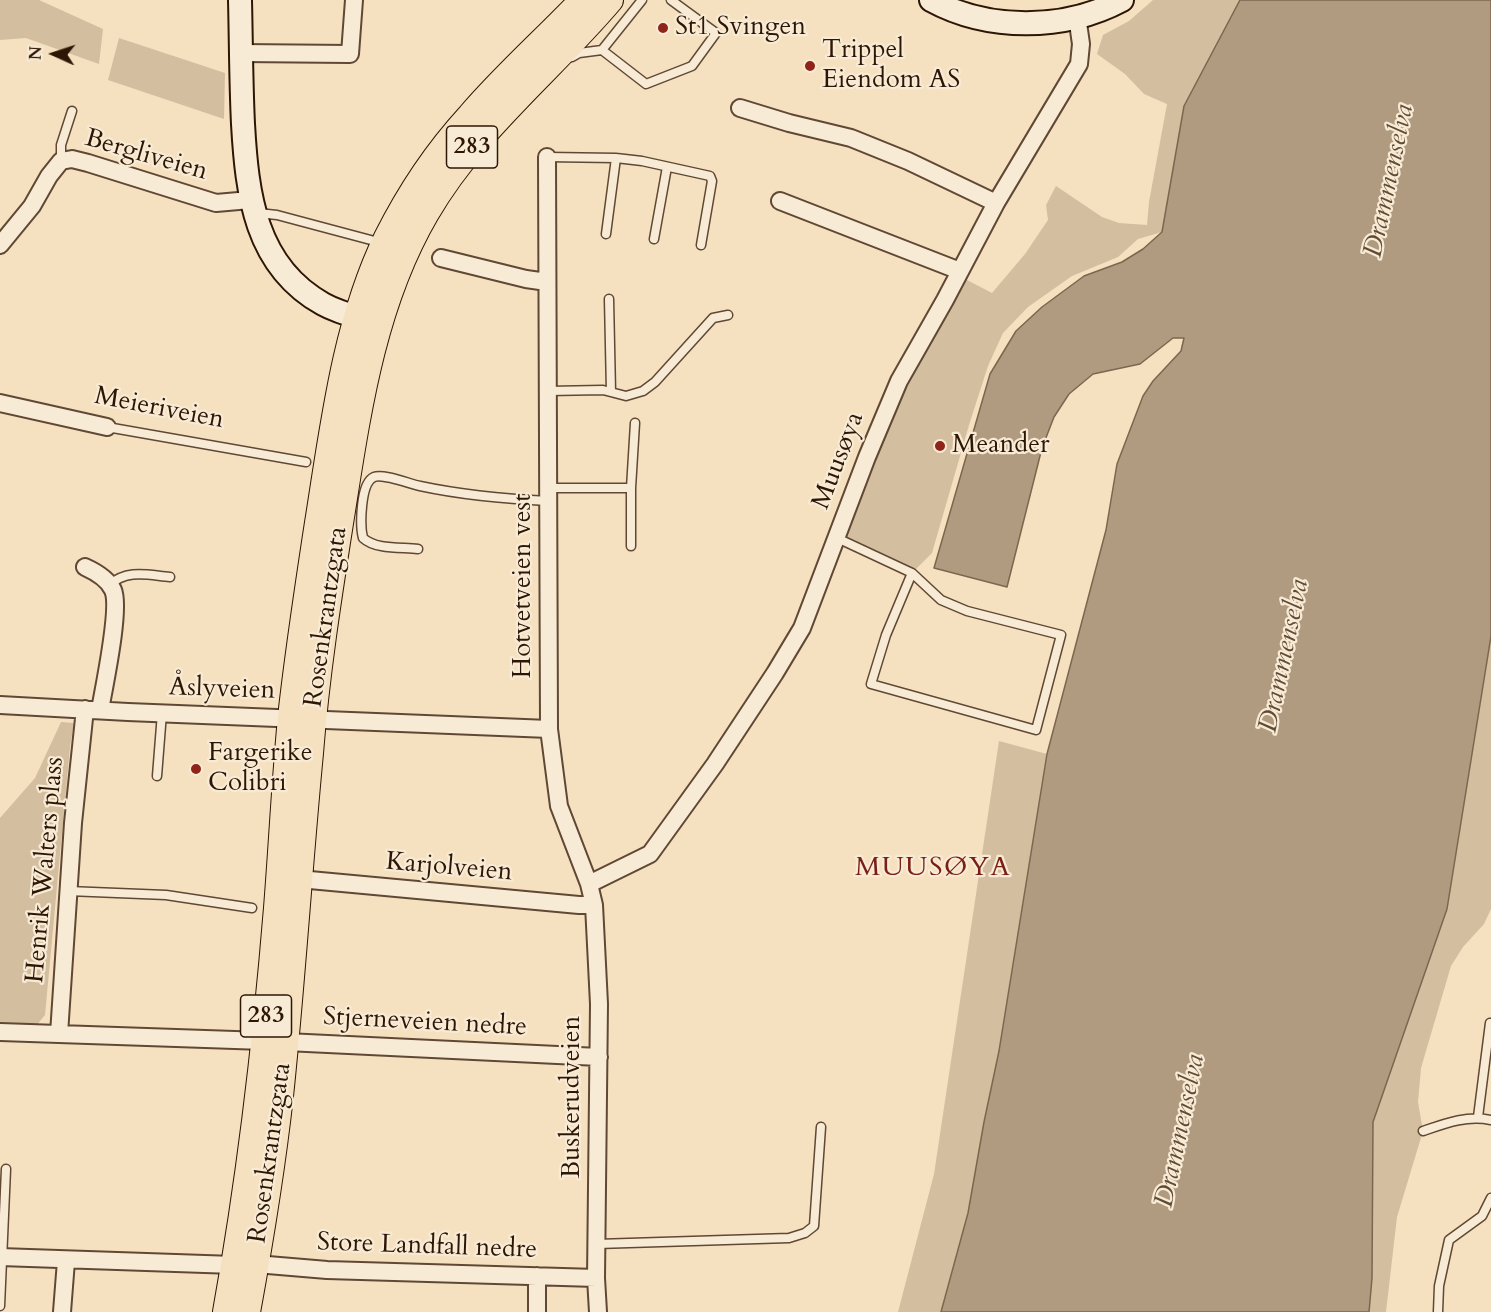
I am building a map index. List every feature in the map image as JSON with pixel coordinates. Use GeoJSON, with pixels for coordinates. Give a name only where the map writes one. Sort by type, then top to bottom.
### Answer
{"type":"FeatureCollection","features":[{"type":"Feature","properties":{"kind":"main road"},"geometry":{"type":"LineString","coordinates":[[240,0],[246,172],[252,207],[265,241],[287,274],[301,289],[323,304],[368,321]]}},
{"type":"Feature","properties":{"kind":"main road","name":"Rosenkrantzgata"},"geometry":{"type":"LineString","coordinates":[[275,1041],[299,879],[303,615],[327,465],[368,321],[369,280],[384,244],[408,200],[444,146],[470,115],[583,0]]}},
{"type":"Feature","properties":{"kind":"main road","name":"Rosenkrantzgata"},"geometry":{"type":"LineString","coordinates":[[368,321],[386,299],[426,214],[472,147],[610,0]]}},
{"type":"Feature","properties":{"kind":"main road"},"geometry":{"type":"LineString","coordinates":[[930,0],[956,12],[993,21],[1036,23],[1077,16],[1117,1]]}},
{"type":"Feature","properties":{"kind":"main road","name":"Rosenkrantzgata"},"geometry":{"type":"LineString","coordinates":[[226,1312],[245,1265],[272,1159],[277,910],[302,718]]}},
{"type":"Feature","properties":{"kind":"main road","name":"Rosenkrantzgata"},"geometry":{"type":"LineString","coordinates":[[245,1265],[247,1312]]}},
{"type":"Feature","properties":{"kind":"street"},"geometry":{"type":"LineString","coordinates":[[241,53],[350,54],[354,0]]}},
{"type":"Feature","properties":{"kind":"street","name":"Muusøya"},"geometry":{"type":"LineString","coordinates":[[589,884],[650,854],[715,764],[775,674],[802,628],[867,457],[899,381],[996,203],[1079,64],[1081,45],[1077,16]]}},
{"type":"Feature","properties":{"kind":"street"},"geometry":{"type":"LineString","coordinates":[[740,108],[851,138],[908,161],[996,203]]}},
{"type":"Feature","properties":{"kind":"street","name":"Hotvetveien vest"},"geometry":{"type":"LineString","coordinates":[[547,157],[550,495],[549,729],[559,806],[589,884]]}},
{"type":"Feature","properties":{"kind":"street","name":"Bergliveien"},"geometry":{"type":"LineString","coordinates":[[0,244],[32,206],[49,176],[61,161],[72,159],[216,203],[252,207]]}},
{"type":"Feature","properties":{"kind":"street"},"geometry":{"type":"LineString","coordinates":[[780,201],[960,271]]}},
{"type":"Feature","properties":{"kind":"street"},"geometry":{"type":"LineString","coordinates":[[441,258],[547,282]]}},
{"type":"Feature","properties":{"kind":"street","name":"Meieriveien"},"geometry":{"type":"LineString","coordinates":[[1,408],[107,427]]}},
{"type":"Feature","properties":{"kind":"street"},"geometry":{"type":"LineString","coordinates":[[85,567],[101,575],[109,585]]}},
{"type":"Feature","properties":{"kind":"street","name":"Henrik Walters plass"},"geometry":{"type":"LineString","coordinates":[[59,1034],[73,823],[93,710],[115,617],[114,591],[109,585]]}},
{"type":"Feature","properties":{"kind":"street","name":"Åslyveien"},"geometry":{"type":"LineString","coordinates":[[0,705],[549,729]]}},
{"type":"Feature","properties":{"kind":"street","name":"Karjolveien"},"geometry":{"type":"LineString","coordinates":[[299,879],[594,905]]}},
{"type":"Feature","properties":{"kind":"street","name":"Buskerudveien"},"geometry":{"type":"LineString","coordinates":[[589,884],[594,905],[599,1004],[596,1278],[598,1312]]}},
{"type":"Feature","properties":{"kind":"street","name":"Stjerneveien nedre"},"geometry":{"type":"LineString","coordinates":[[0,1032],[275,1041],[599,1057]]}},
{"type":"Feature","properties":{"kind":"street","name":"Store Landfall nedre"},"geometry":{"type":"LineString","coordinates":[[1,1257],[596,1278]]}},
{"type":"Feature","properties":{"kind":"street"},"geometry":{"type":"LineString","coordinates":[[62,1312],[66,1260]]}},
{"type":"Feature","properties":{"kind":"street"},"geometry":{"type":"LineString","coordinates":[[537,1276],[537,1312]]}},
{"type":"Feature","properties":{"kind":"lane"},"geometry":{"type":"LineString","coordinates":[[566,63],[579,53],[602,50],[642,0]]}},
{"type":"Feature","properties":{"kind":"lane"},"geometry":{"type":"LineString","coordinates":[[602,50],[646,84],[692,66],[716,33],[671,0]]}},
{"type":"Feature","properties":{"kind":"lane"},"geometry":{"type":"LineString","coordinates":[[517,98],[537,90],[552,77]]}},
{"type":"Feature","properties":{"kind":"lane","name":"Bergliveien"},"geometry":{"type":"LineString","coordinates":[[61,161],[61,145],[72,111]]}},
{"type":"Feature","properties":{"kind":"lane"},"geometry":{"type":"LineString","coordinates":[[547,157],[616,158],[710,176],[712,182],[701,244]]}},
{"type":"Feature","properties":{"kind":"lane"},"geometry":{"type":"LineString","coordinates":[[606,234],[616,158]]}},
{"type":"Feature","properties":{"kind":"lane"},"geometry":{"type":"LineString","coordinates":[[654,239],[667,167]]}},
{"type":"Feature","properties":{"kind":"lane"},"geometry":{"type":"LineString","coordinates":[[252,207],[384,244]]}},
{"type":"Feature","properties":{"kind":"lane"},"geometry":{"type":"LineString","coordinates":[[609,299],[611,392]]}},
{"type":"Feature","properties":{"kind":"lane"},"geometry":{"type":"LineString","coordinates":[[548,391],[603,390],[626,396],[643,391],[655,382],[713,318],[728,315]]}},
{"type":"Feature","properties":{"kind":"lane"},"geometry":{"type":"LineString","coordinates":[[631,546],[631,488],[635,423]]}},
{"type":"Feature","properties":{"kind":"lane","name":"Meieriveien"},"geometry":{"type":"LineString","coordinates":[[107,427],[306,462]]}},
{"type":"Feature","properties":{"kind":"lane"},"geometry":{"type":"LineString","coordinates":[[418,549],[368,543],[363,538],[361,523],[363,501],[369,482],[374,477],[381,476],[418,486],[478,495],[550,495],[631,488]]}},
{"type":"Feature","properties":{"kind":"lane"},"geometry":{"type":"LineString","coordinates":[[837,538],[912,573],[941,600],[967,611],[1062,635],[1036,730],[871,684],[886,634],[912,573]]}},
{"type":"Feature","properties":{"kind":"lane"},"geometry":{"type":"LineString","coordinates":[[109,585],[119,576],[132,574],[170,577]]}},
{"type":"Feature","properties":{"kind":"lane"},"geometry":{"type":"LineString","coordinates":[[157,776],[162,713]]}},
{"type":"Feature","properties":{"kind":"lane"},"geometry":{"type":"LineString","coordinates":[[68,891],[166,895],[252,908]]}},
{"type":"Feature","properties":{"kind":"lane"},"geometry":{"type":"LineString","coordinates":[[1478,1118],[1490,1023]]}},
{"type":"Feature","properties":{"kind":"lane"},"geometry":{"type":"LineString","coordinates":[[1423,1131],[1455,1120],[1478,1118],[1491,1120]]}},
{"type":"Feature","properties":{"kind":"lane"},"geometry":{"type":"LineString","coordinates":[[597,1244],[757,1240],[789,1238],[805,1233],[814,1226],[821,1127]]}},
{"type":"Feature","properties":{"kind":"lane"},"geometry":{"type":"LineString","coordinates":[[0,1306],[6,1169]]}},
{"type":"Feature","properties":{"kind":"lane"},"geometry":{"type":"LineString","coordinates":[[1438,1312],[1439,1287],[1449,1240],[1482,1216],[1491,1198]]}},
{"type":"Feature","properties":{"kind":"shaded area"},"geometry":{"type":"Polygon","coordinates":[[[0,0],[39,0],[103,29],[99,64],[26,38],[0,40],[0,0]]]}},
{"type":"Feature","properties":{"kind":"shaded area"},"geometry":{"type":"Polygon","coordinates":[[[1153,0],[1240,0],[1184,106],[1162,232],[1138,239],[1118,257],[1072,276],[1028,307],[1003,333],[988,366],[932,553],[912,573],[837,538],[945,300],[965,279],[992,293],[1025,254],[1048,220],[1046,205],[1056,186],[1102,217],[1119,223],[1147,225],[1167,104],[1144,94],[1125,74],[1097,54],[1103,35],[1129,21],[1153,0]]]}},
{"type":"Feature","properties":{"kind":"shaded area"},"geometry":{"type":"Polygon","coordinates":[[[119,38],[225,73],[224,119],[108,80],[119,38]]]}},
{"type":"Feature","properties":{"kind":"shaded area"},"geometry":{"type":"Polygon","coordinates":[[[1491,637],[1491,909],[1484,924],[1463,947],[1451,966],[1421,1068],[1418,1102],[1423,1131],[1397,1217],[1386,1312],[1369,1312],[1372,1278],[1373,1122],[1447,909],[1491,637]]]}},
{"type":"Feature","properties":{"kind":"shaded area"},"geometry":{"type":"Polygon","coordinates":[[[61,722],[74,723],[45,1015],[36,1026],[0,1025],[0,818],[35,778],[61,722]]]}},
{"type":"Feature","properties":{"kind":"shaded area"},"geometry":{"type":"Polygon","coordinates":[[[999,741],[1047,754],[999,1051],[968,1213],[941,1312],[898,1312],[934,1174],[999,741]]]}},
{"type":"Feature","properties":{"kind":"water","name":"Drammenselva"},"geometry":{"type":"Polygon","coordinates":[[[1240,0],[1491,0],[1491,636],[1447,909],[1373,1122],[1372,1278],[1369,1312],[941,1312],[968,1213],[999,1051],[1047,754],[1106,530],[1117,464],[1143,396],[1153,381],[1181,351],[1184,338],[1173,338],[1140,364],[1093,374],[1069,394],[1054,417],[1042,448],[1007,587],[934,568],[990,374],[1016,331],[1042,307],[1084,276],[1122,262],[1143,249],[1162,232],[1184,106],[1240,0]]]}},
{"type":"Feature","properties":{"kind":"place","name":"St1 Svingen"},"geometry":{"type":"Point","coordinates":[663,28]}},
{"type":"Feature","properties":{"kind":"place","name":"Trippel Eiendom AS"},"geometry":{"type":"Point","coordinates":[810,66]}},
{"type":"Feature","properties":{"kind":"place","name":"Meander"},"geometry":{"type":"Point","coordinates":[940,446]}},
{"type":"Feature","properties":{"kind":"place","name":"Fargerike Colibri"},"geometry":{"type":"Point","coordinates":[196,769]}},
{"type":"Feature","properties":{"kind":"district","name":"MUUSØYA"},"geometry":{"type":"Point","coordinates":[933,869]}}]}
